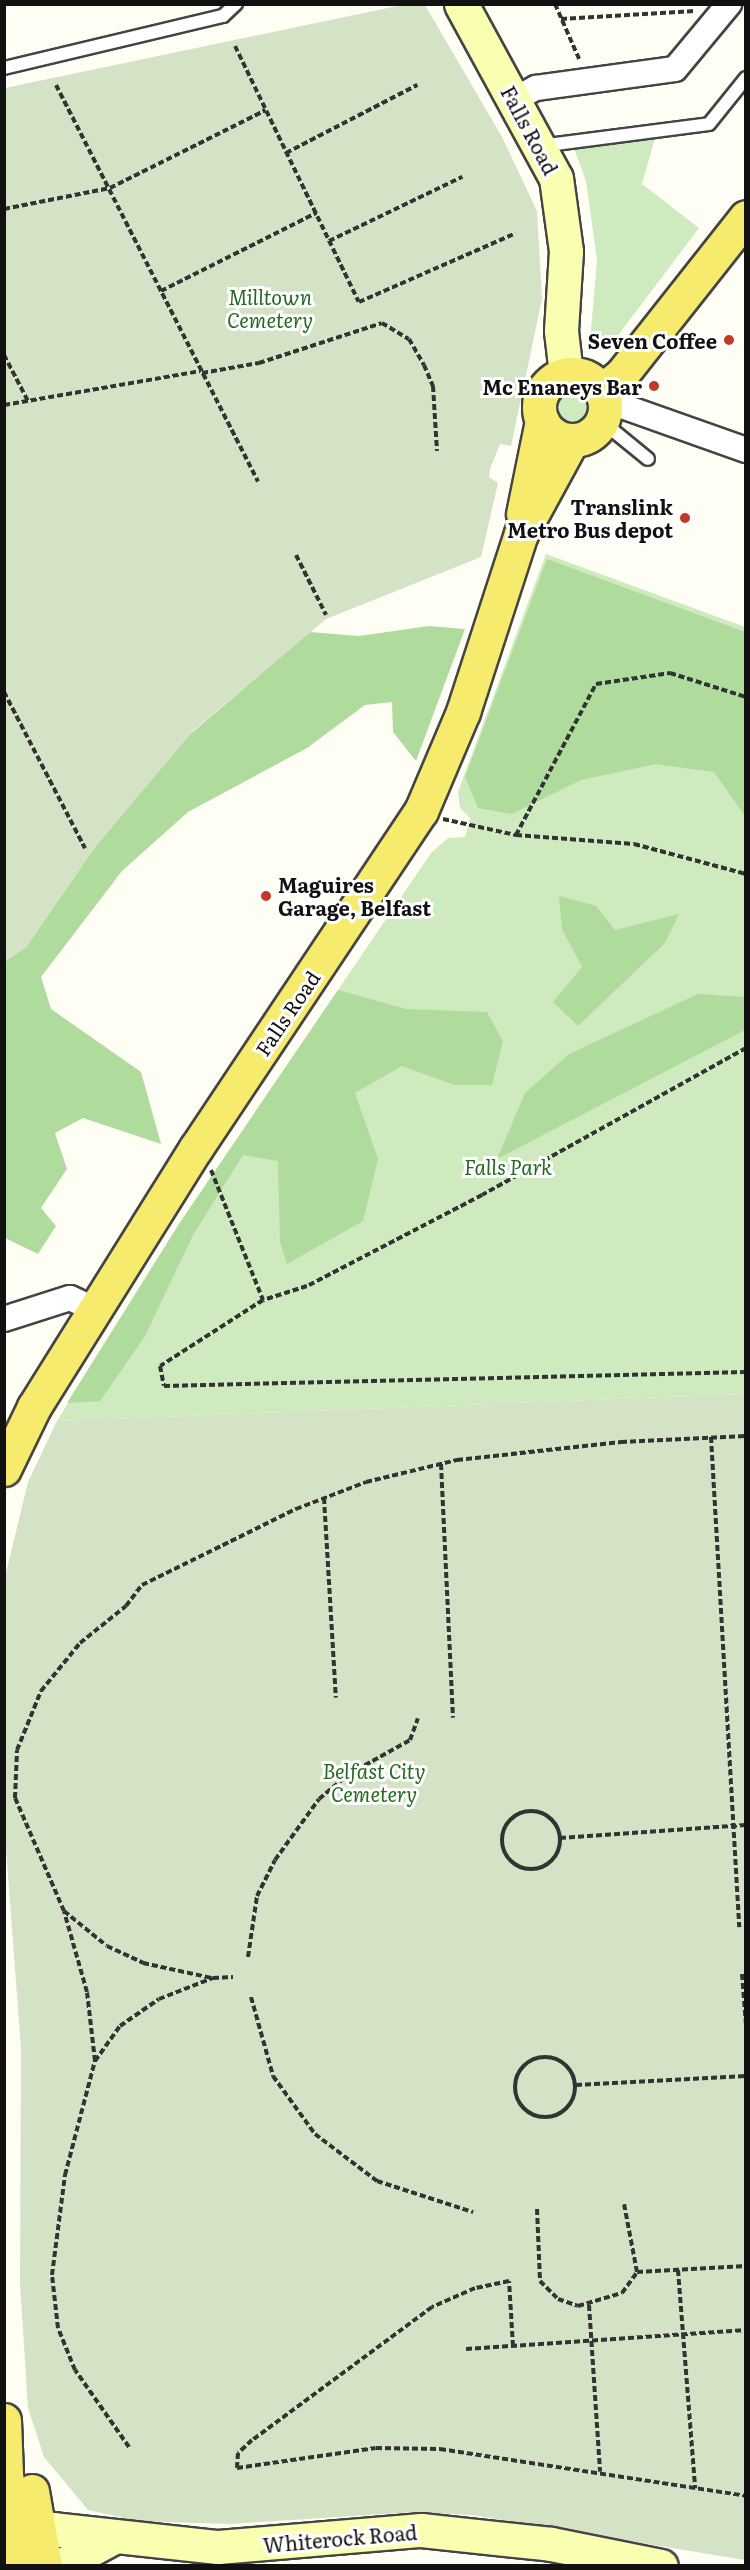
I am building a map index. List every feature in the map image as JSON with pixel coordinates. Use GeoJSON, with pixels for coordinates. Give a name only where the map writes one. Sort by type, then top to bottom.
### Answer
{"type":"FeatureCollection","features":[{"type":"Feature","properties":{"kind":"main road"},"geometry":{"type":"LineString","coordinates":[[602,403],[585,376],[566,374],[548,388],[542,421],[555,440],[570,444],[602,403],[622,374],[746,217]]}},
{"type":"Feature","properties":{"kind":"main road","name":"Falls Road"},"geometry":{"type":"LineString","coordinates":[[521,534],[526,484],[542,421]]}},
{"type":"Feature","properties":{"kind":"main road","name":"Falls Road"},"geometry":{"type":"LineString","coordinates":[[4,1470],[34,1407],[94,1309],[421,811],[463,712],[521,534],[570,444]]}},
{"type":"Feature","properties":{"kind":"main road"},"geometry":{"type":"LineString","coordinates":[[6,2432],[6,2475],[45,2565]]}},
{"type":"Feature","properties":{"kind":"main road"},"geometry":{"type":"LineString","coordinates":[[22,2565],[29,2531]]}},
{"type":"Feature","properties":{"kind":"street","name":"Falls Road"},"geometry":{"type":"LineString","coordinates":[[461,4],[515,99],[556,178],[563,216],[561,331],[566,374]]}},
{"type":"Feature","properties":{"kind":"street"},"geometry":{"type":"LineString","coordinates":[[515,99],[536,88],[675,69],[727,7]]}},
{"type":"Feature","properties":{"kind":"street"},"geometry":{"type":"LineString","coordinates":[[602,403],[746,450]]}},
{"type":"Feature","properties":{"kind":"street"},"geometry":{"type":"LineString","coordinates":[[4,1319],[70,1298],[94,1309]]}},
{"type":"Feature","properties":{"kind":"street","name":"Whiterock Road"},"geometry":{"type":"LineString","coordinates":[[29,2531],[218,2547],[421,2530],[551,2544],[661,2565]]}},
{"type":"Feature","properties":{"kind":"street"},"geometry":{"type":"LineString","coordinates":[[60,2565],[112,2538]]}},
{"type":"Feature","properties":{"kind":"lane"},"geometry":{"type":"LineString","coordinates":[[4,69],[223,16],[236,4]]}},
{"type":"Feature","properties":{"kind":"lane"},"geometry":{"type":"LineString","coordinates":[[540,146],[709,124],[746,78]]}},
{"type":"Feature","properties":{"kind":"lane"},"geometry":{"type":"LineString","coordinates":[[602,403],[648,459]]}},
{"type":"Feature","properties":{"kind":"path"},"geometry":{"type":"LineString","coordinates":[[555,4],[589,81]]}},
{"type":"Feature","properties":{"kind":"path"},"geometry":{"type":"LineString","coordinates":[[561,19],[727,7]]}},
{"type":"Feature","properties":{"kind":"path"},"geometry":{"type":"LineString","coordinates":[[235,46],[359,302],[516,233]]}},
{"type":"Feature","properties":{"kind":"path"},"geometry":{"type":"LineString","coordinates":[[56,85],[258,482]]}},
{"type":"Feature","properties":{"kind":"path"},"geometry":{"type":"LineString","coordinates":[[286,153],[417,85]]}},
{"type":"Feature","properties":{"kind":"path"},"geometry":{"type":"LineString","coordinates":[[4,209],[110,188],[266,110]]}},
{"type":"Feature","properties":{"kind":"path"},"geometry":{"type":"LineString","coordinates":[[329,242],[462,177]]}},
{"type":"Feature","properties":{"kind":"path"},"geometry":{"type":"LineString","coordinates":[[161,291],[316,213]]}},
{"type":"Feature","properties":{"kind":"path"},"geometry":{"type":"LineString","coordinates":[[4,405],[29,403],[259,363],[382,323],[409,339],[424,365],[434,395],[437,451]]}},
{"type":"Feature","properties":{"kind":"path"},"geometry":{"type":"LineString","coordinates":[[4,356],[29,403]]}},
{"type":"Feature","properties":{"kind":"path"},"geometry":{"type":"LineString","coordinates":[[296,555],[326,615]]}},
{"type":"Feature","properties":{"kind":"path"},"geometry":{"type":"LineString","coordinates":[[516,835],[596,684],[670,673],[746,697]]}},
{"type":"Feature","properties":{"kind":"path"},"geometry":{"type":"LineString","coordinates":[[4,692],[85,848]]}},
{"type":"Feature","properties":{"kind":"path"},"geometry":{"type":"LineString","coordinates":[[421,811],[516,835],[634,844],[746,874]]}},
{"type":"Feature","properties":{"kind":"path"},"geometry":{"type":"LineString","coordinates":[[746,1048],[482,1195],[307,1286],[263,1300],[160,1366],[164,1386],[746,1372]]}},
{"type":"Feature","properties":{"kind":"path"},"geometry":{"type":"LineString","coordinates":[[211,1169],[263,1300]]}},
{"type":"Feature","properties":{"kind":"path"},"geometry":{"type":"LineString","coordinates":[[95,2061],[87,1992],[64,1911],[15,1798],[17,1750],[41,1691],[80,1643],[142,1585],[324,1498],[441,1464],[621,1442],[746,1436]]}},
{"type":"Feature","properties":{"kind":"path"},"geometry":{"type":"LineString","coordinates":[[711,1437],[739,1928]]}},
{"type":"Feature","properties":{"kind":"path"},"geometry":{"type":"LineString","coordinates":[[441,1464],[453,1718]]}},
{"type":"Feature","properties":{"kind":"path"},"geometry":{"type":"LineString","coordinates":[[324,1498],[336,1698]]}},
{"type":"Feature","properties":{"kind":"path"},"geometry":{"type":"LineString","coordinates":[[249,1957],[257,1896],[275,1860],[319,1798],[349,1774],[410,1740],[417,1718]]}},
{"type":"Feature","properties":{"kind":"path"},"geometry":{"type":"LineString","coordinates":[[535,1811],[552,1821],[560,1838],[549,1863],[531,1869],[507,1857],[502,1838],[509,1821],[535,1811]]}},
{"type":"Feature","properties":{"kind":"path"},"geometry":{"type":"LineString","coordinates":[[560,1838],[746,1825]]}},
{"type":"Feature","properties":{"kind":"path"},"geometry":{"type":"LineString","coordinates":[[64,1911],[107,1946],[143,1962],[213,1978],[233,1977]]}},
{"type":"Feature","properties":{"kind":"path"},"geometry":{"type":"LineString","coordinates":[[742,1974],[746,2025]]}},
{"type":"Feature","properties":{"kind":"path"},"geometry":{"type":"LineString","coordinates":[[129,2447],[75,2370],[58,2328],[52,2275],[65,2175],[95,2061],[120,2026],[159,1999],[213,1978]]}},
{"type":"Feature","properties":{"kind":"path"},"geometry":{"type":"LineString","coordinates":[[250,1997],[273,2076],[315,2134],[377,2181],[473,2212]]}},
{"type":"Feature","properties":{"kind":"path"},"geometry":{"type":"LineString","coordinates":[[542,2057],[561,2061],[576,2085],[570,2105],[553,2117],[524,2110],[515,2092],[524,2065],[542,2057]]}},
{"type":"Feature","properties":{"kind":"path"},"geometry":{"type":"LineString","coordinates":[[576,2085],[746,2076]]}},
{"type":"Feature","properties":{"kind":"path"},"geometry":{"type":"LineString","coordinates":[[537,2209],[540,2281],[558,2299],[589,2305],[622,2293],[637,2272],[624,2204]]}},
{"type":"Feature","properties":{"kind":"path"},"geometry":{"type":"LineString","coordinates":[[637,2272],[746,2266]]}},
{"type":"Feature","properties":{"kind":"path"},"geometry":{"type":"LineString","coordinates":[[678,2270],[695,2488]]}},
{"type":"Feature","properties":{"kind":"path"},"geometry":{"type":"LineString","coordinates":[[513,2346],[509,2281],[475,2288],[432,2307],[252,2440],[238,2453],[237,2468],[408,2449],[600,2472],[746,2496]]}},
{"type":"Feature","properties":{"kind":"path"},"geometry":{"type":"LineString","coordinates":[[589,2305],[600,2472]]}},
{"type":"Feature","properties":{"kind":"path"},"geometry":{"type":"LineString","coordinates":[[466,2349],[746,2330]]}},
{"type":"Feature","properties":{"kind":"green space","name":"Milltown Cemetery"},"geometry":{"type":"Polygon","coordinates":[[[402,5],[425,5],[502,137],[537,211],[542,299],[511,446],[500,444],[490,469],[489,477],[498,483],[481,557],[326,619],[194,730],[95,847],[26,947],[5,961],[5,88],[402,5]]]}},
{"type":"Feature","properties":{"kind":"green space"},"geometry":{"type":"Polygon","coordinates":[[[655,138],[642,184],[699,228],[610,346],[597,350],[590,341],[597,260],[586,181],[573,146],[655,138]]]}},
{"type":"Feature","properties":{"kind":"green space"},"geometry":{"type":"Polygon","coordinates":[[[569,390],[583,395],[588,409],[583,423],[569,428],[555,423],[550,409],[555,395],[569,390]]]}},
{"type":"Feature","properties":{"kind":"green space","name":"Falls Park"},"geometry":{"type":"Polygon","coordinates":[[[546,554],[745,627],[745,1394],[57,1421],[179,1224],[431,853],[448,838],[465,837],[470,818],[460,808],[458,792],[546,554]]]}},
{"type":"Feature","properties":{"kind":"green space"},"geometry":{"type":"Polygon","coordinates":[[[547,559],[745,632],[745,816],[714,772],[656,764],[581,780],[512,814],[478,808],[465,777],[547,559]]]}},
{"type":"Feature","properties":{"kind":"green space"},"geometry":{"type":"Polygon","coordinates":[[[429,626],[465,629],[416,761],[393,732],[392,702],[365,705],[307,748],[188,812],[122,871],[41,977],[51,1009],[141,1072],[161,1144],[83,1118],[55,1133],[67,1169],[41,1208],[56,1226],[38,1254],[5,1238],[4,962],[26,947],[95,847],[188,736],[310,632],[359,636],[429,626]]]}},
{"type":"Feature","properties":{"kind":"green space"},"geometry":{"type":"Polygon","coordinates":[[[559,896],[596,906],[615,930],[679,914],[665,943],[578,1026],[553,1002],[582,967],[562,929],[559,896]]]}},
{"type":"Feature","properties":{"kind":"green space"},"geometry":{"type":"Polygon","coordinates":[[[338,990],[406,1009],[487,1012],[503,1041],[492,1085],[454,1085],[402,1066],[355,1093],[378,1159],[363,1221],[287,1264],[280,1242],[278,1161],[243,1155],[193,1235],[145,1336],[100,1401],[67,1403],[179,1224],[338,990]]]}},
{"type":"Feature","properties":{"kind":"green space"},"geometry":{"type":"Polygon","coordinates":[[[698,994],[745,997],[745,1030],[497,1159],[525,1093],[569,1054],[698,994]]]}},
{"type":"Feature","properties":{"kind":"green space","name":"Belfast City Cemetery"},"geometry":{"type":"Polygon","coordinates":[[[745,1394],[745,2560],[472,2515],[414,2512],[229,2524],[138,2521],[88,2510],[44,2457],[28,2408],[20,2283],[21,2049],[4,1822],[5,1577],[28,1482],[57,1421],[745,1394]]]}},
{"type":"Feature","properties":{"kind":"place","name":"Seven Coffee"},"geometry":{"type":"Point","coordinates":[729,340]}},
{"type":"Feature","properties":{"kind":"place","name":"Mc Enaneys Bar"},"geometry":{"type":"Point","coordinates":[654,386]}},
{"type":"Feature","properties":{"kind":"place","name":"Translink Metro Bus depot"},"geometry":{"type":"Point","coordinates":[685,518]}},
{"type":"Feature","properties":{"kind":"place","name":"Maguires Garage, Belfast"},"geometry":{"type":"Point","coordinates":[266,896]}}]}
